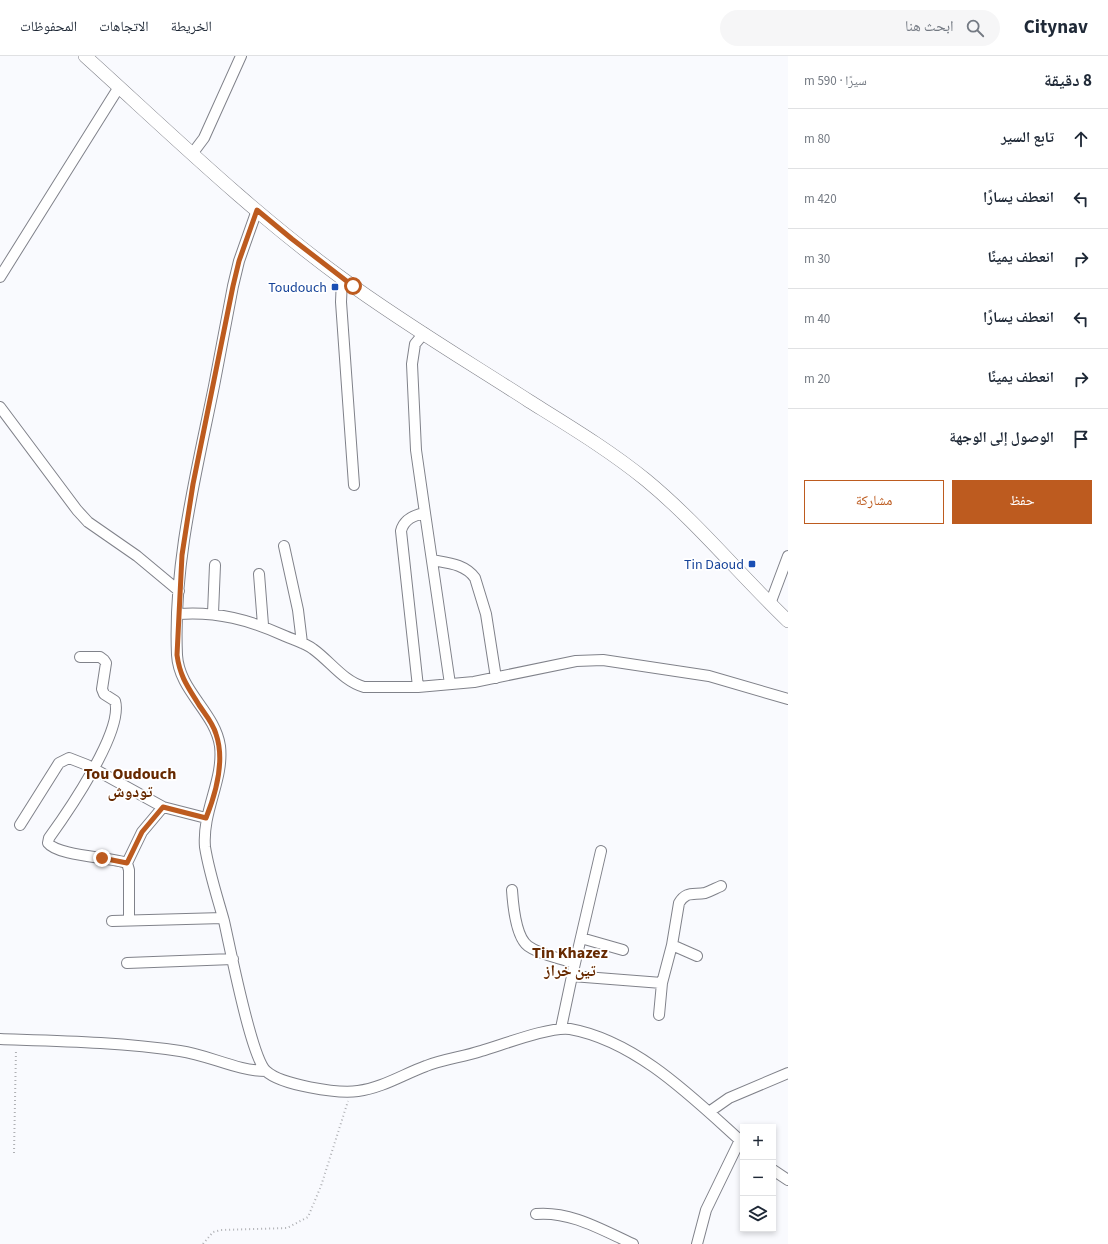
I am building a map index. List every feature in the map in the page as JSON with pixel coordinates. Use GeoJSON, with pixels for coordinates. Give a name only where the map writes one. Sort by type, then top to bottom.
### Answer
{"type":"FeatureCollection","features":[{"type":"Feature","properties":{"kind":"main road"},"geometry":{"type":"LineString","coordinates":[[85,56],[192,154],[257,210],[342,279],[424,334],[608,451],[642,478],[698,530],[788,621]]}},
{"type":"Feature","properties":{"kind":"street"},"geometry":{"type":"LineString","coordinates":[[192,154],[208,131],[241,56]]}},
{"type":"Feature","properties":{"kind":"street"},"geometry":{"type":"LineString","coordinates":[[0,276],[119,87]]}},
{"type":"Feature","properties":{"kind":"street"},"geometry":{"type":"LineString","coordinates":[[257,210],[239,261],[223,332],[193,484],[182,555],[177,655],[181,677],[211,722],[220,746],[216,782],[206,818],[205,847],[254,1047],[261,1065],[266,1071],[276,1077],[307,1086],[341,1093],[350,1092],[376,1086],[429,1065],[561,1028],[598,1038],[648,1062],[662,1072],[740,1140]]}},
{"type":"Feature","properties":{"kind":"street"},"geometry":{"type":"LineString","coordinates":[[342,279],[341,302],[354,485]]}},
{"type":"Feature","properties":{"kind":"street"},"geometry":{"type":"LineString","coordinates":[[424,334],[415,344],[412,364],[416,450],[450,684]]}},
{"type":"Feature","properties":{"kind":"street"},"geometry":{"type":"LineString","coordinates":[[0,407],[77,510],[93,526],[137,556],[179,591]]}},
{"type":"Feature","properties":{"kind":"street"},"geometry":{"type":"LineString","coordinates":[[418,687],[402,531],[407,520],[415,515],[425,513]]}},
{"type":"Feature","properties":{"kind":"street"},"geometry":{"type":"LineString","coordinates":[[284,546],[298,610],[302,643]]}},
{"type":"Feature","properties":{"kind":"street"},"geometry":{"type":"LineString","coordinates":[[770,604],[788,556]]}},
{"type":"Feature","properties":{"kind":"street"},"geometry":{"type":"LineString","coordinates":[[432,560],[462,567],[475,578],[486,614],[496,678]]}},
{"type":"Feature","properties":{"kind":"street"},"geometry":{"type":"LineString","coordinates":[[213,613],[215,565]]}},
{"type":"Feature","properties":{"kind":"street"},"geometry":{"type":"LineString","coordinates":[[259,574],[263,625]]}},
{"type":"Feature","properties":{"kind":"street"},"geometry":{"type":"LineString","coordinates":[[178,614],[213,613],[263,625],[302,643],[327,659],[343,676],[356,684],[376,688],[418,687],[450,684],[496,678],[576,661],[603,660],[709,676],[788,699]]}},
{"type":"Feature","properties":{"kind":"street"},"geometry":{"type":"LineString","coordinates":[[80,657],[104,659],[106,664],[102,690],[104,694],[116,702],[112,725],[94,769],[49,838],[48,843],[50,846],[64,851],[127,863]]}},
{"type":"Feature","properties":{"kind":"street"},"geometry":{"type":"LineString","coordinates":[[20,825],[61,761],[67,758],[94,769],[163,807],[206,818]]}},
{"type":"Feature","properties":{"kind":"street"},"geometry":{"type":"LineString","coordinates":[[130,920],[129,870],[127,863],[142,832],[163,807]]}},
{"type":"Feature","properties":{"kind":"street"},"geometry":{"type":"LineString","coordinates":[[561,1028],[574,963],[601,851]]}},
{"type":"Feature","properties":{"kind":"street"},"geometry":{"type":"LineString","coordinates":[[659,1015],[662,983],[672,945],[677,912],[682,898],[690,893],[708,892],[721,886]]}},
{"type":"Feature","properties":{"kind":"street"},"geometry":{"type":"LineString","coordinates":[[512,890],[518,926],[524,942],[535,950],[574,963]]}},
{"type":"Feature","properties":{"kind":"street"},"geometry":{"type":"LineString","coordinates":[[112,921],[223,918]]}},
{"type":"Feature","properties":{"kind":"street"},"geometry":{"type":"LineString","coordinates":[[581,938],[623,950]]}},
{"type":"Feature","properties":{"kind":"street"},"geometry":{"type":"LineString","coordinates":[[672,945],[697,956]]}},
{"type":"Feature","properties":{"kind":"street"},"geometry":{"type":"LineString","coordinates":[[127,963],[233,959]]}},
{"type":"Feature","properties":{"kind":"street"},"geometry":{"type":"LineString","coordinates":[[572,976],[662,983]]}},
{"type":"Feature","properties":{"kind":"street"},"geometry":{"type":"LineString","coordinates":[[0,1039],[89,1042],[174,1050],[209,1057],[246,1069],[266,1071]]}},
{"type":"Feature","properties":{"kind":"street"},"geometry":{"type":"LineString","coordinates":[[709,1112],[729,1098],[788,1073]]}},
{"type":"Feature","properties":{"kind":"street"},"geometry":{"type":"LineString","coordinates":[[697,1244],[706,1210],[740,1146]]}},
{"type":"Feature","properties":{"kind":"street"},"geometry":{"type":"LineString","coordinates":[[776,1172],[788,1180]]}},
{"type":"Feature","properties":{"kind":"street"},"geometry":{"type":"LineString","coordinates":[[536,1214],[550,1213],[565,1215],[633,1244]]}},
{"type":"Feature","properties":{"kind":"path"},"geometry":{"type":"LineString","coordinates":[[14,1153],[16,1040]]}},
{"type":"Feature","properties":{"kind":"path"},"geometry":{"type":"LineString","coordinates":[[203,1244],[213,1232],[220,1230],[287,1228],[298,1224],[308,1217],[326,1172],[350,1092]]}},
{"type":"Feature","properties":{"kind":"place","name":"Toudouch"},"geometry":{"type":"Point","coordinates":[335,287]}},
{"type":"Feature","properties":{"kind":"place","name":"Tin Daoud"},"geometry":{"type":"Point","coordinates":[752,564]}},
{"type":"Feature","properties":{"kind":"district","name":"Tou Oudouch تودوش"},"geometry":{"type":"Point","coordinates":[130,782]}},
{"type":"Feature","properties":{"kind":"district","name":"Tin Khazez تين خراز"},"geometry":{"type":"Point","coordinates":[570,961]}},
{"type":"Feature","properties":{"kind":"route"},"geometry":{"type":"LineString","coordinates":[[102,858],[127,863],[137,840],[146,825],[163,807],[206,818],[216,782],[219,768],[220,746],[216,732],[181,677],[178,664],[179,591],[186,525],[198,455],[214,386],[223,332],[239,261],[257,210],[342,279],[353,286]]}}]}
